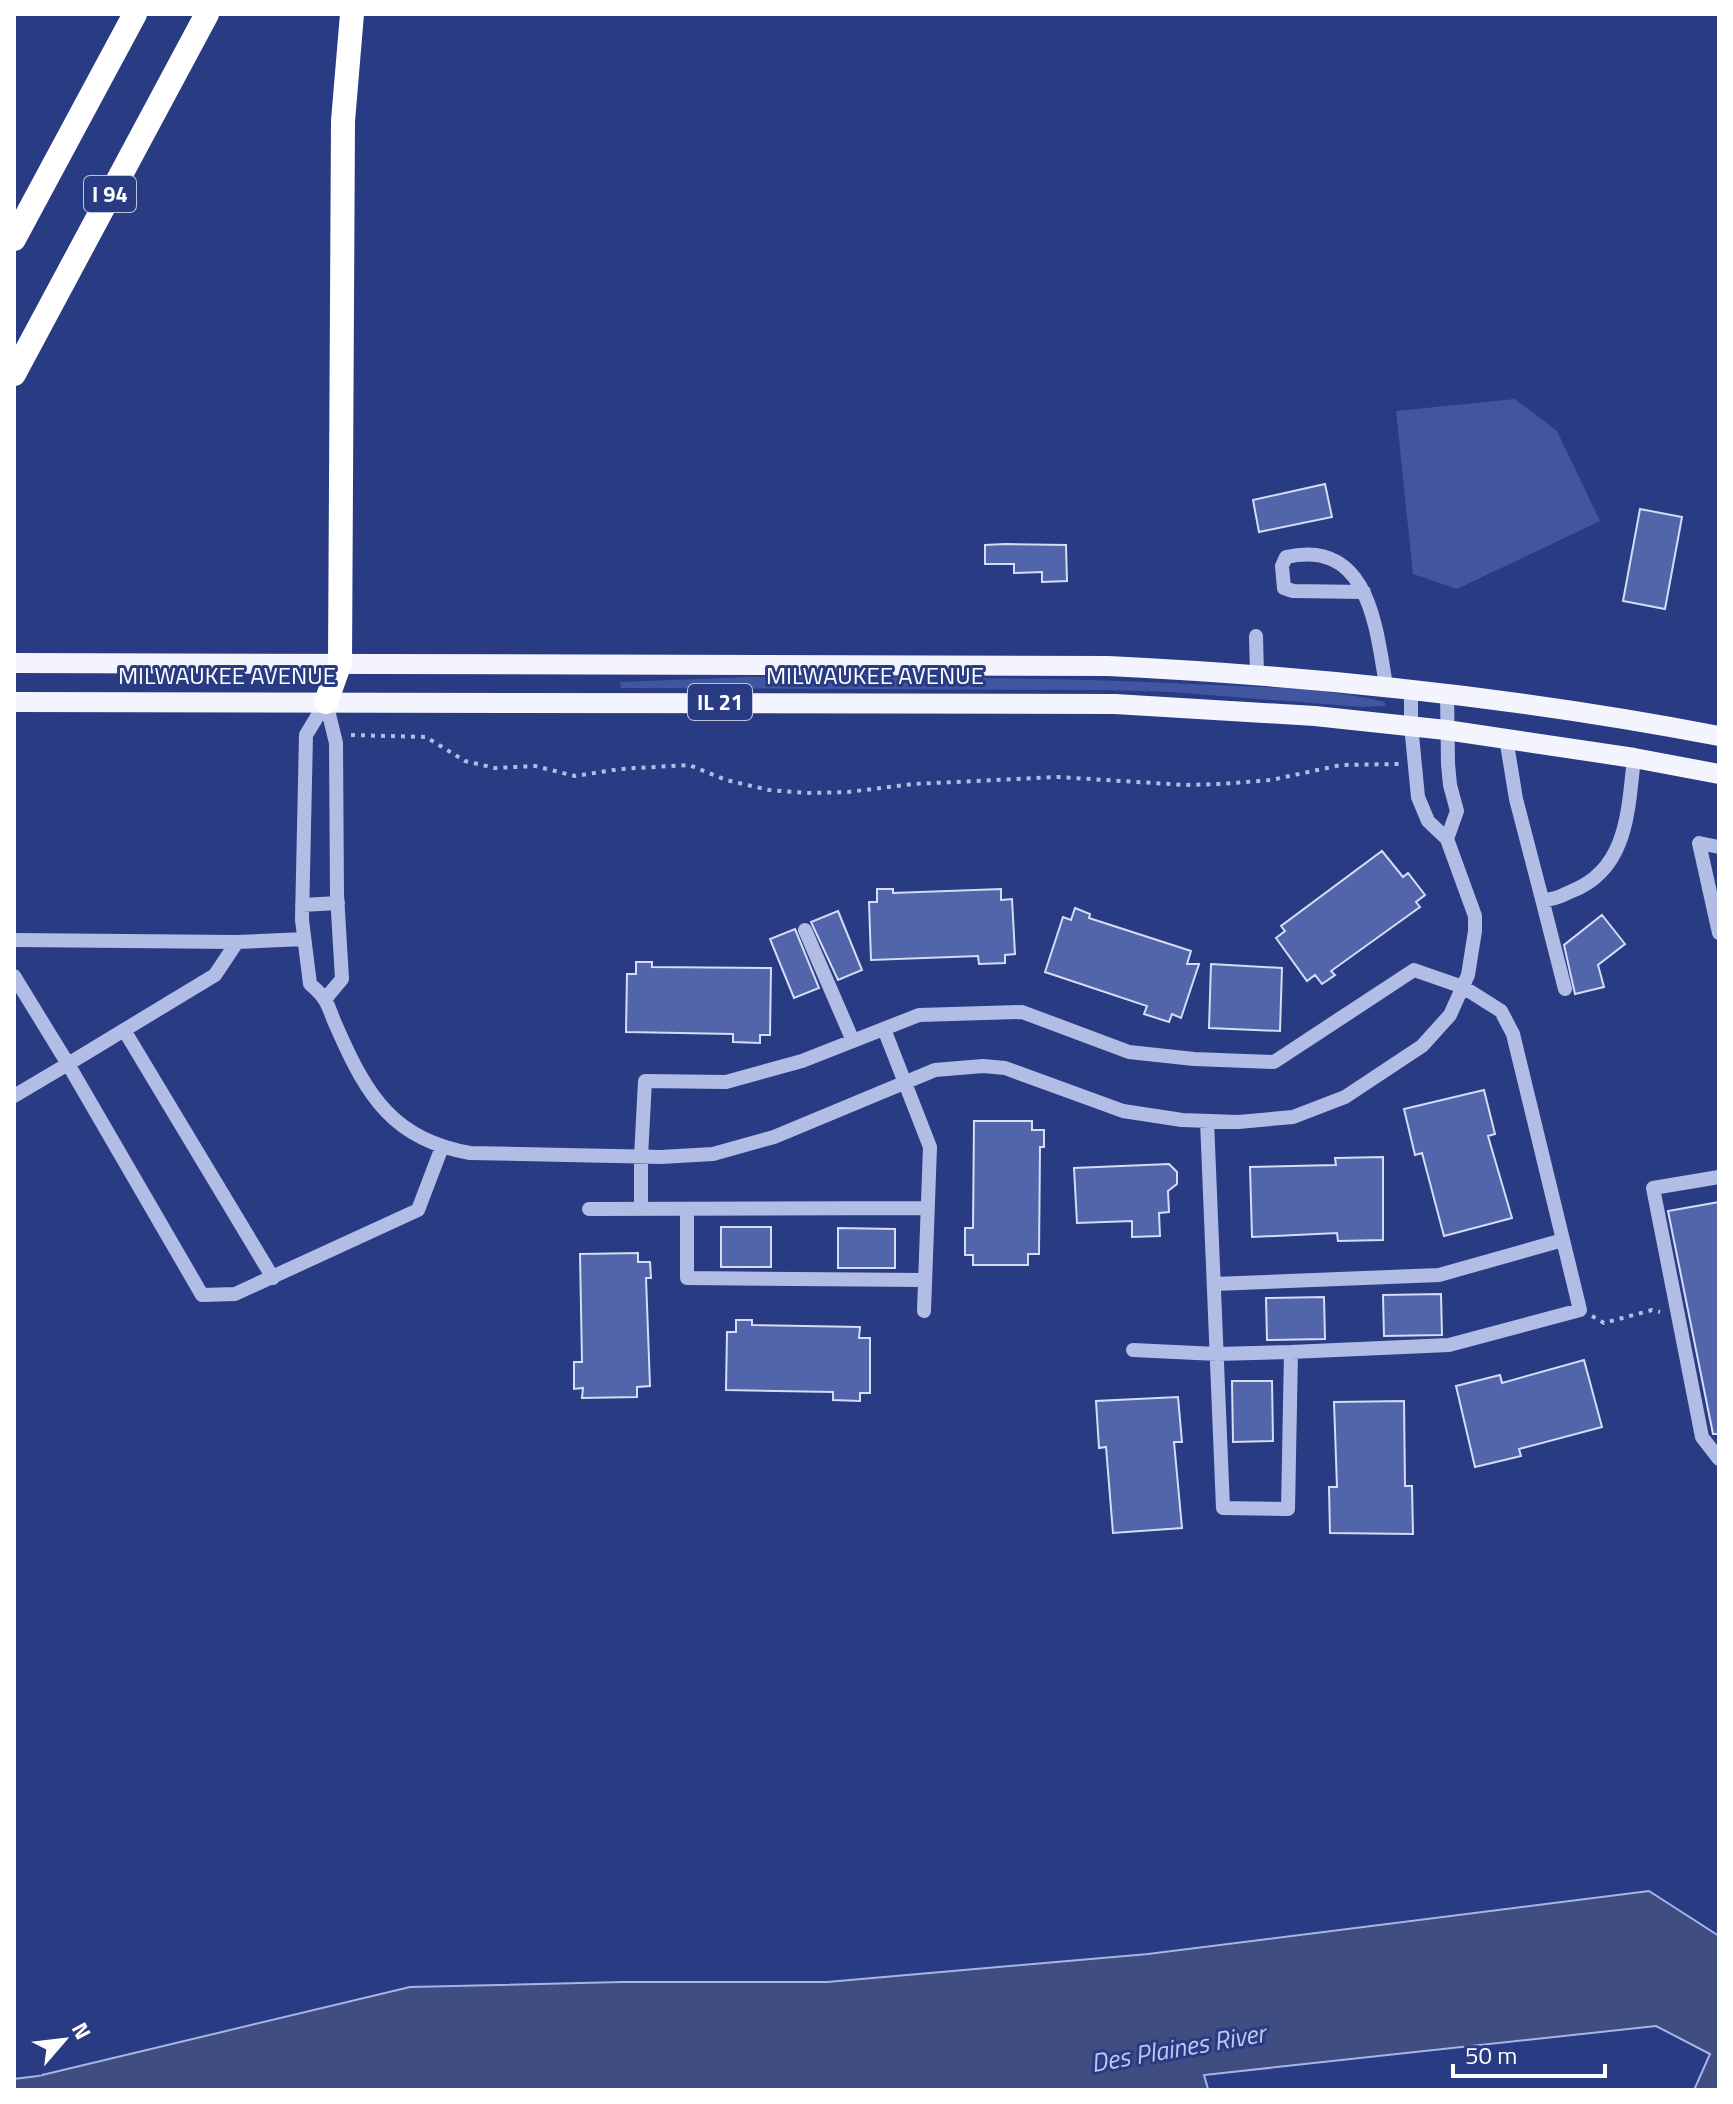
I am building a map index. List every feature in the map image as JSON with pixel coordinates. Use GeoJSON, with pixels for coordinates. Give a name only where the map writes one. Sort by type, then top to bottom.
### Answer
{"type":"FeatureCollection","features":[{"type":"Feature","properties":{"kind":"highway","name":"I 94"},"geometry":{"type":"LineString","coordinates":[[14,239],[135,14]]}},
{"type":"Feature","properties":{"kind":"highway","name":"I 94"},"geometry":{"type":"LineString","coordinates":[[14,374],[207,14]]}},
{"type":"Feature","properties":{"kind":"highway"},"geometry":{"type":"LineString","coordinates":[[326,702],[340,663],[343,121],[352,14]]}},
{"type":"Feature","properties":{"kind":"main road","name":"MILWAUKEE AVENUE"},"geometry":{"type":"LineString","coordinates":[[14,663],[1020,664],[1257,674],[1386,685],[1575,709],[1719,736]]}},
{"type":"Feature","properties":{"kind":"main road","name":"MILWAUKEE AVENUE"},"geometry":{"type":"LineString","coordinates":[[14,702],[1115,704],[1242,710],[1411,725],[1634,758],[1719,774]]}},
{"type":"Feature","properties":{"kind":"street"},"geometry":{"type":"LineString","coordinates":[[1364,592],[1293,591],[1284,588],[1282,566],[1286,557],[1320,555],[1342,565],[1361,584],[1375,620],[1386,685]]}},
{"type":"Feature","properties":{"kind":"street"},"geometry":{"type":"LineString","coordinates":[[1256,636],[1257,674]]}},
{"type":"Feature","properties":{"kind":"street"},"geometry":{"type":"LineString","coordinates":[[326,702],[306,735],[304,939],[310,984],[326,998],[336,1028],[368,1092],[407,1129],[442,1147],[470,1153],[641,1157],[713,1154],[774,1137],[935,1070],[983,1066],[1005,1068],[1123,1111],[1207,1121],[1238,1122],[1293,1117],[1345,1097],[1422,1046],[1450,1015],[1463,987],[1475,931],[1475,916],[1447,839],[1428,821],[1418,797],[1411,688]]}},
{"type":"Feature","properties":{"kind":"street"},"geometry":{"type":"LineString","coordinates":[[1447,692],[1450,785],[1457,811],[1447,839]]}},
{"type":"Feature","properties":{"kind":"street"},"geometry":{"type":"LineString","coordinates":[[326,702],[336,743],[342,979],[326,998]]}},
{"type":"Feature","properties":{"kind":"street"},"geometry":{"type":"LineString","coordinates":[[1506,738],[1516,799],[1565,989]]}},
{"type":"Feature","properties":{"kind":"street"},"geometry":{"type":"LineString","coordinates":[[1542,899],[1550,900],[1580,888],[1602,874],[1624,830],[1634,758]]}},
{"type":"Feature","properties":{"kind":"street"},"geometry":{"type":"LineString","coordinates":[[1719,847],[1699,843],[1719,933]]}},
{"type":"Feature","properties":{"kind":"street"},"geometry":{"type":"LineString","coordinates":[[302,905],[338,903]]}},
{"type":"Feature","properties":{"kind":"street"},"geometry":{"type":"LineString","coordinates":[[805,930],[853,1041]]}},
{"type":"Feature","properties":{"kind":"street"},"geometry":{"type":"LineString","coordinates":[[14,940],[237,942],[304,939]]}},
{"type":"Feature","properties":{"kind":"street"},"geometry":{"type":"LineString","coordinates":[[14,1096],[215,975],[237,942]]}},
{"type":"Feature","properties":{"kind":"street"},"geometry":{"type":"LineString","coordinates":[[641,1209],[645,1081],[726,1082],[802,1061],[919,1015],[1022,1012],[1129,1052],[1194,1059],[1274,1062],[1414,970],[1463,987],[1501,1011],[1513,1034],[1580,1310],[1449,1345],[1217,1354],[1133,1350]]}},
{"type":"Feature","properties":{"kind":"street"},"geometry":{"type":"LineString","coordinates":[[14,976],[202,1295],[235,1294],[418,1210],[442,1147]]}},
{"type":"Feature","properties":{"kind":"street"},"geometry":{"type":"LineString","coordinates":[[884,1029],[930,1147],[924,1311]]}},
{"type":"Feature","properties":{"kind":"street"},"geometry":{"type":"LineString","coordinates":[[124,1030],[273,1278]]}},
{"type":"Feature","properties":{"kind":"street"},"geometry":{"type":"LineString","coordinates":[[1207,1121],[1223,1508],[1288,1509],[1291,1352]]}},
{"type":"Feature","properties":{"kind":"street"},"geometry":{"type":"LineString","coordinates":[[1719,1177],[1653,1188],[1702,1437],[1719,1459]]}},
{"type":"Feature","properties":{"kind":"street"},"geometry":{"type":"LineString","coordinates":[[589,1209],[928,1208]]}},
{"type":"Feature","properties":{"kind":"street"},"geometry":{"type":"LineString","coordinates":[[687,1209],[687,1278],[925,1280]]}},
{"type":"Feature","properties":{"kind":"street"},"geometry":{"type":"LineString","coordinates":[[1214,1284],[1439,1275],[1563,1240]]}},
{"type":"Feature","properties":{"kind":"path"},"geometry":{"type":"LineString","coordinates":[[351,735],[426,737],[465,761],[495,768],[535,766],[575,776],[620,769],[689,765],[726,780],[769,790],[806,793],[1058,777],[1185,785],[1220,784],[1271,780],[1341,765],[1403,764]]}},
{"type":"Feature","properties":{"kind":"path"},"geometry":{"type":"LineString","coordinates":[[1580,1310],[1604,1323],[1652,1310],[1678,1316]]}},
{"type":"Feature","properties":{"kind":"shaded area"},"geometry":{"type":"Polygon","coordinates":[[[1515,399],[1557,431],[1600,521],[1457,589],[1413,574],[1396,411],[1515,399]]]}},
{"type":"Feature","properties":{"kind":"shaded area"},"geometry":{"type":"Polygon","coordinates":[[[750,677],[1137,681],[1338,693],[1385,702],[1385,706],[1362,707],[1171,692],[621,688],[620,682],[750,677]]]}},
{"type":"Feature","properties":{"kind":"water","name":"Des Plaines River"},"geometry":{"type":"Polygon","coordinates":[[[1649,1891],[1719,1936],[1719,2090],[1694,2090],[1710,2054],[1656,2026],[1204,2075],[1208,2089],[1230,2090],[14,2090],[14,2079],[38,2076],[410,1987],[622,1982],[827,1982],[1148,1954],[1649,1891]]]}},
{"type":"Feature","properties":{"kind":"building"},"geometry":{"type":"Polygon","coordinates":[[[1325,484],[1332,517],[1259,532],[1253,500],[1325,484]]]}},
{"type":"Feature","properties":{"kind":"building"},"geometry":{"type":"Polygon","coordinates":[[[1640,509],[1682,517],[1665,609],[1623,601],[1640,509]]]}},
{"type":"Feature","properties":{"kind":"building"},"geometry":{"type":"Polygon","coordinates":[[[985,545],[1066,545],[1067,581],[1042,582],[1042,572],[1014,573],[1014,564],[985,564],[985,545]]]}},
{"type":"Feature","properties":{"kind":"building"},"geometry":{"type":"Polygon","coordinates":[[[1382,851],[1403,877],[1408,873],[1425,895],[1416,902],[1420,907],[1331,971],[1335,975],[1322,984],[1315,975],[1307,981],[1276,938],[1285,931],[1281,926],[1382,851]]]}},
{"type":"Feature","properties":{"kind":"building"},"geometry":{"type":"Polygon","coordinates":[[[877,889],[893,889],[893,893],[1001,889],[1001,900],[1012,899],[1015,954],[1005,955],[1005,963],[979,964],[978,956],[871,960],[869,902],[877,902],[877,889]]]}},
{"type":"Feature","properties":{"kind":"building"},"geometry":{"type":"Polygon","coordinates":[[[1075,908],[1090,914],[1089,918],[1191,951],[1187,964],[1199,964],[1181,1018],[1172,1014],[1169,1022],[1144,1014],[1147,1006],[1045,972],[1063,917],[1071,920],[1075,908]]]}},
{"type":"Feature","properties":{"kind":"building"},"geometry":{"type":"Polygon","coordinates":[[[838,911],[862,970],[838,980],[811,922],[838,911]]]}},
{"type":"Feature","properties":{"kind":"building"},"geometry":{"type":"Polygon","coordinates":[[[1602,915],[1625,944],[1598,965],[1604,987],[1575,994],[1564,945],[1602,915]]]}},
{"type":"Feature","properties":{"kind":"building"},"geometry":{"type":"Polygon","coordinates":[[[795,929],[819,988],[794,998],[770,939],[795,929]]]}},
{"type":"Feature","properties":{"kind":"building"},"geometry":{"type":"Polygon","coordinates":[[[636,962],[652,962],[652,967],[771,968],[770,1035],[760,1035],[760,1043],[733,1042],[733,1034],[626,1032],[627,974],[636,974],[636,962]]]}},
{"type":"Feature","properties":{"kind":"building"},"geometry":{"type":"Polygon","coordinates":[[[1211,964],[1282,968],[1280,1031],[1209,1028],[1211,964]]]}},
{"type":"Feature","properties":{"kind":"building"},"geometry":{"type":"Polygon","coordinates":[[[1484,1090],[1495,1134],[1488,1136],[1512,1218],[1444,1236],[1422,1153],[1415,1155],[1404,1109],[1484,1090]]]}},
{"type":"Feature","properties":{"kind":"building"},"geometry":{"type":"Polygon","coordinates":[[[974,1121],[1032,1121],[1032,1130],[1044,1130],[1044,1147],[1040,1147],[1039,1254],[1028,1254],[1028,1265],[973,1265],[973,1255],[965,1255],[965,1228],[973,1228],[974,1121]]]}},
{"type":"Feature","properties":{"kind":"building"},"geometry":{"type":"Polygon","coordinates":[[[1383,1157],[1383,1240],[1338,1241],[1337,1233],[1252,1237],[1250,1167],[1336,1165],[1335,1158],[1383,1157]]]}},
{"type":"Feature","properties":{"kind":"building"},"geometry":{"type":"Polygon","coordinates":[[[1169,1164],[1177,1172],[1177,1184],[1168,1191],[1169,1212],[1159,1213],[1160,1236],[1132,1237],[1132,1221],[1077,1223],[1074,1168],[1169,1164]]]}},
{"type":"Feature","properties":{"kind":"building"},"geometry":{"type":"Polygon","coordinates":[[[1719,1202],[1719,1434],[1713,1434],[1668,1211],[1719,1202]]]}},
{"type":"Feature","properties":{"kind":"building"},"geometry":{"type":"Polygon","coordinates":[[[721,1227],[771,1227],[771,1267],[721,1267],[721,1227]]]}},
{"type":"Feature","properties":{"kind":"building"},"geometry":{"type":"Polygon","coordinates":[[[838,1228],[895,1229],[895,1268],[838,1268],[838,1228]]]}},
{"type":"Feature","properties":{"kind":"building"},"geometry":{"type":"Polygon","coordinates":[[[638,1253],[638,1262],[650,1262],[651,1278],[646,1278],[650,1386],[637,1387],[637,1397],[582,1398],[583,1388],[574,1389],[574,1362],[582,1362],[580,1254],[638,1253]]]}},
{"type":"Feature","properties":{"kind":"building"},"geometry":{"type":"Polygon","coordinates":[[[1441,1294],[1442,1335],[1384,1336],[1383,1295],[1441,1294]]]}},
{"type":"Feature","properties":{"kind":"building"},"geometry":{"type":"Polygon","coordinates":[[[1324,1297],[1325,1339],[1267,1340],[1266,1298],[1324,1297]]]}},
{"type":"Feature","properties":{"kind":"building"},"geometry":{"type":"Polygon","coordinates":[[[736,1320],[752,1320],[752,1325],[860,1327],[859,1338],[870,1338],[870,1393],[860,1393],[860,1401],[833,1400],[833,1392],[726,1390],[727,1332],[736,1332],[736,1320]]]}},
{"type":"Feature","properties":{"kind":"building"},"geometry":{"type":"Polygon","coordinates":[[[1584,1360],[1602,1427],[1519,1449],[1521,1456],[1475,1467],[1456,1386],[1500,1375],[1502,1383],[1584,1360]]]}},
{"type":"Feature","properties":{"kind":"building"},"geometry":{"type":"Polygon","coordinates":[[[1232,1381],[1272,1381],[1273,1441],[1233,1442],[1232,1381]]]}},
{"type":"Feature","properties":{"kind":"building"},"geometry":{"type":"Polygon","coordinates":[[[1178,1397],[1182,1442],[1174,1442],[1182,1528],[1113,1533],[1106,1447],[1099,1448],[1096,1401],[1178,1397]]]}},
{"type":"Feature","properties":{"kind":"building"},"geometry":{"type":"Polygon","coordinates":[[[1404,1401],[1405,1486],[1412,1486],[1413,1534],[1330,1533],[1329,1487],[1337,1487],[1334,1402],[1404,1401]]]}}]}
